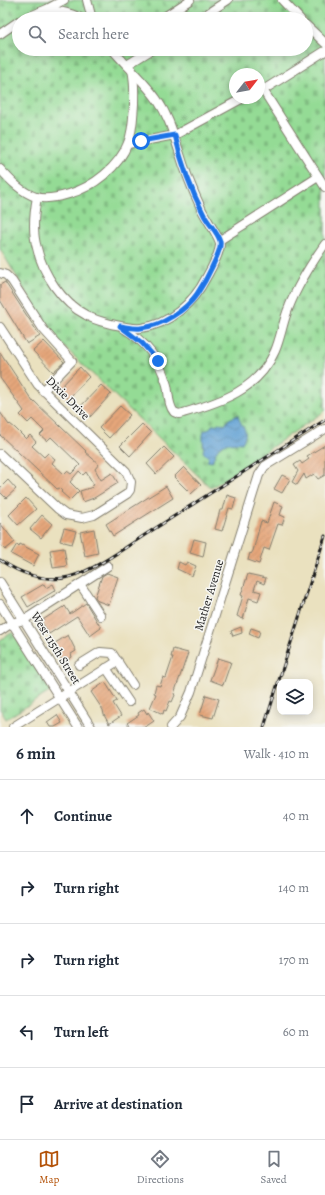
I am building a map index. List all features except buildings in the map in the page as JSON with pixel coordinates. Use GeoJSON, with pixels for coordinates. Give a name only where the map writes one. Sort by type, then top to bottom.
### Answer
{"type":"FeatureCollection","features":[{"type":"Feature","properties":{"kind":"street"},"geometry":{"type":"LineString","coordinates":[[40,12],[64,0]]}},
{"type":"Feature","properties":{"kind":"street"},"geometry":{"type":"LineString","coordinates":[[87,0],[90,12]]}},
{"type":"Feature","properties":{"kind":"street"},"geometry":{"type":"LineString","coordinates":[[171,12],[190,0]]}},
{"type":"Feature","properties":{"kind":"street"},"geometry":{"type":"LineString","coordinates":[[210,12],[228,0]]}},
{"type":"Feature","properties":{"kind":"street"},"geometry":{"type":"LineString","coordinates":[[282,0],[293,12]]}},
{"type":"Feature","properties":{"kind":"street"},"geometry":{"type":"LineString","coordinates":[[40,12],[56,10],[64,12]]}},
{"type":"Feature","properties":{"kind":"street"},"geometry":{"type":"LineString","coordinates":[[0,34],[12,26]]}},
{"type":"Feature","properties":{"kind":"street"},"geometry":{"type":"LineString","coordinates":[[313,32],[325,43]]}},
{"type":"Feature","properties":{"kind":"street"},"geometry":{"type":"LineString","coordinates":[[265,88],[325,51]]}},
{"type":"Feature","properties":{"kind":"street"},"geometry":{"type":"LineString","coordinates":[[37,197],[34,225],[35,242],[40,258],[52,280],[65,299],[82,313],[99,321],[120,326],[140,328],[157,324],[187,305],[197,294],[207,277],[218,252],[220,240],[198,203],[180,157],[175,135],[159,102],[119,56]]}},
{"type":"Feature","properties":{"kind":"street"},"geometry":{"type":"LineString","coordinates":[[130,68],[145,56]]}},
{"type":"Feature","properties":{"kind":"street"},"geometry":{"type":"LineString","coordinates":[[0,169],[20,188],[37,197],[48,198],[66,195],[90,185],[113,166],[128,144],[134,114],[135,82],[130,68]]}},
{"type":"Feature","properties":{"kind":"street"},"geometry":{"type":"LineString","coordinates":[[265,96],[325,187]]}},
{"type":"Feature","properties":{"kind":"street"},"geometry":{"type":"LineString","coordinates":[[128,144],[175,135],[232,104]]}},
{"type":"Feature","properties":{"kind":"street"},"geometry":{"type":"LineString","coordinates":[[220,240],[318,177]]}},
{"type":"Feature","properties":{"kind":"street"},"geometry":{"type":"LineString","coordinates":[[120,326],[148,348],[158,361],[171,407],[174,412],[179,414],[215,404],[246,387],[259,376],[268,363],[275,350],[286,315],[298,286],[325,244]]}},
{"type":"Feature","properties":{"kind":"street"},"geometry":{"type":"LineString","coordinates":[[0,273],[6,275],[12,280],[43,329],[72,361],[43,391]]}},
{"type":"Feature","properties":{"kind":"street","name":"Dixie Drive"},"geometry":{"type":"LineString","coordinates":[[0,327],[43,391],[126,471],[130,477],[131,486],[127,494],[94,515],[82,518],[66,515],[0,454]]}},
{"type":"Feature","properties":{"kind":"street","name":"Mather Avenue"},"geometry":{"type":"LineString","coordinates":[[171,727],[180,717],[191,692],[259,475],[265,466],[325,429]]}},
{"type":"Feature","properties":{"kind":"street"},"geometry":{"type":"LineString","coordinates":[[0,630],[12,623],[24,620],[108,566]]}},
{"type":"Feature","properties":{"kind":"street","name":"West 115th Street"},"geometry":{"type":"LineString","coordinates":[[0,582],[91,727]]}},
{"type":"Feature","properties":{"kind":"street"},"geometry":{"type":"LineString","coordinates":[[80,584],[101,616]]}},
{"type":"Feature","properties":{"kind":"street","name":"West 115th Street"},"geometry":{"type":"LineString","coordinates":[[0,604],[78,727]]}},
{"type":"Feature","properties":{"kind":"street"},"geometry":{"type":"LineString","coordinates":[[79,665],[100,652],[112,653],[133,684]]}},
{"type":"Feature","properties":{"kind":"street"},"geometry":{"type":"LineString","coordinates":[[13,727],[118,661]]}},
{"type":"Feature","properties":{"kind":"street"},"geometry":{"type":"LineString","coordinates":[[106,668],[129,702]]}},
{"type":"Feature","properties":{"kind":"green space"},"geometry":{"type":"Polygon","coordinates":[[[0,0],[325,0],[325,411],[211,488],[52,335],[0,249],[0,0]]]}},
{"type":"Feature","properties":{"kind":"green space"},"geometry":{"type":"Polygon","coordinates":[[[13,632],[51,691],[6,719],[0,709],[0,640],[13,632]]]}},
{"type":"Feature","properties":{"kind":"water"},"geometry":{"type":"Polygon","coordinates":[[[238,415],[245,431],[242,443],[222,445],[217,450],[213,461],[207,461],[209,458],[203,452],[204,431],[210,429],[212,425],[219,423],[225,425],[229,419],[238,415]]]}},
{"type":"Feature","properties":{"kind":"railway"},"geometry":{"type":"LineString","coordinates":[[0,560],[24,573],[42,578],[60,579],[79,574],[111,557],[325,420]]}},
{"type":"Feature","properties":{"kind":"railway"},"geometry":{"type":"LineString","coordinates":[[264,727],[325,536]]}},
{"type":"Feature","properties":{"kind":"route"},"geometry":{"type":"LineString","coordinates":[[141,141],[175,135],[178,150],[198,203],[203,214],[220,240],[218,252],[207,277],[197,294],[187,305],[164,321],[148,327],[131,328],[120,326],[136,337],[148,348],[158,361]]}}]}
